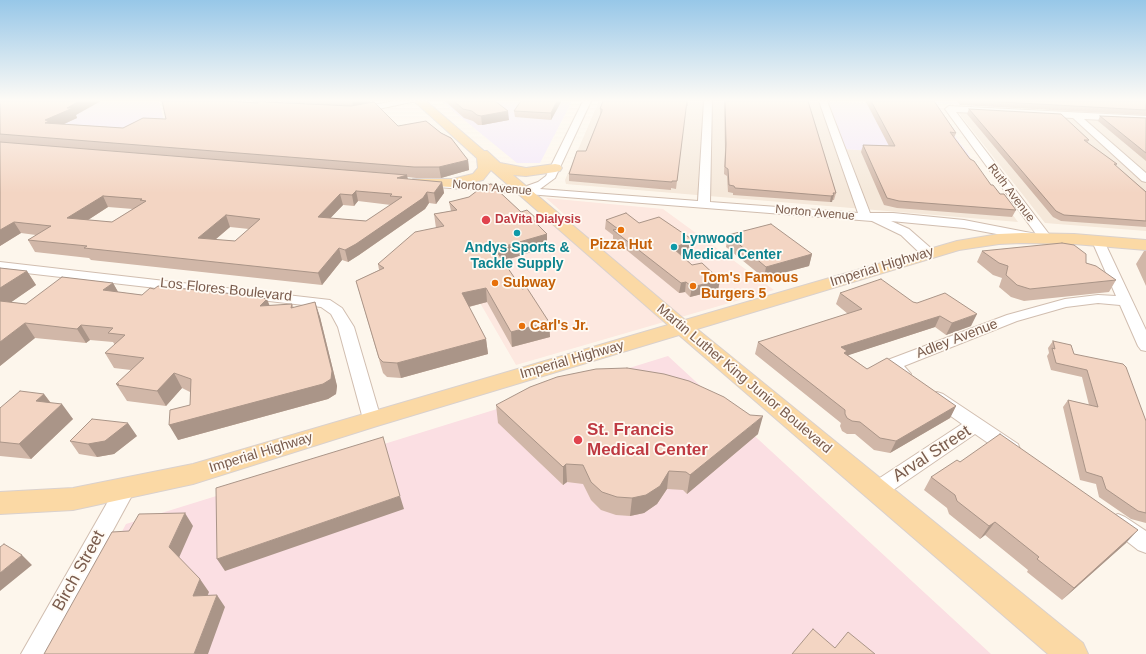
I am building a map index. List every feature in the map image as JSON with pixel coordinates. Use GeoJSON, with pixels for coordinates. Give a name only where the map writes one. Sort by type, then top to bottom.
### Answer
{"type":"FeatureCollection","features":[{"type":"Feature","properties":{"kind":"main road","name":"Martin Luther King Junior Boulevard"},"geometry":{"type":"LineString","coordinates":[[456,132],[683,328],[1072,654]]}},
{"type":"Feature","properties":{"kind":"main road"},"geometry":{"type":"LineString","coordinates":[[414,182],[464,182],[478,177],[485,169],[483,154]]}},
{"type":"Feature","properties":{"kind":"main road"},"geometry":{"type":"LineString","coordinates":[[497,166],[513,171],[526,172],[555,168]]}},
{"type":"Feature","properties":{"kind":"main road","name":"Imperial Highway"},"geometry":{"type":"LineString","coordinates":[[0,503],[73,499],[193,474],[372,419],[683,328],[928,253],[992,240],[1046,238],[1146,245]]}},
{"type":"Feature","properties":{"kind":"street"},"geometry":{"type":"LineString","coordinates":[[525,191],[542,184],[550,178],[572,132]]}},
{"type":"Feature","properties":{"kind":"street"},"geometry":{"type":"LineString","coordinates":[[704,204],[707,132]]}},
{"type":"Feature","properties":{"kind":"street"},"geometry":{"type":"LineString","coordinates":[[835,132],[865,217]]}},
{"type":"Feature","properties":{"kind":"street","name":"Ruth Avenue"},"geometry":{"type":"LineString","coordinates":[[966,132],[1046,238]]}},
{"type":"Feature","properties":{"kind":"street"},"geometry":{"type":"LineString","coordinates":[[1093,132],[1146,179]]}},
{"type":"Feature","properties":{"kind":"street","name":"Norton Avenue"},"geometry":{"type":"LineString","coordinates":[[414,182],[865,217],[893,217],[964,224],[1046,238]]}},
{"type":"Feature","properties":{"kind":"street","name":"Norton Avenue"},"geometry":{"type":"LineString","coordinates":[[865,217],[889,224],[905,232],[928,253]]}},
{"type":"Feature","properties":{"kind":"street"},"geometry":{"type":"LineString","coordinates":[[1098,241],[1146,346]]}},
{"type":"Feature","properties":{"kind":"street","name":"Los Flores Boulevard"},"geometry":{"type":"LineString","coordinates":[[0,266],[299,298],[325,303],[337,311],[346,328],[372,419]]}},
{"type":"Feature","properties":{"kind":"street","name":"Adley Avenue"},"geometry":{"type":"LineString","coordinates":[[976,424],[891,365],[1012,318],[1065,303],[1098,299],[1126,301]]}},
{"type":"Feature","properties":{"kind":"street","name":"Arval Street"},"geometry":{"type":"LineString","coordinates":[[876,491],[976,424],[1024,458]]}},
{"type":"Feature","properties":{"kind":"street","name":"Birch Street"},"geometry":{"type":"LineString","coordinates":[[33,654],[126,488]]}},
{"type":"Feature","properties":{"kind":"street"},"geometry":{"type":"LineString","coordinates":[[1101,511],[1146,543]]}},
{"type":"Feature","properties":{"kind":"shaded area"},"geometry":{"type":"Polygon","coordinates":[[[65,132],[153,132],[115,155],[65,132]]]}},
{"type":"Feature","properties":{"kind":"shaded area"},"geometry":{"type":"Polygon","coordinates":[[[478,132],[556,132],[540,163],[517,163],[478,132]]]}},
{"type":"Feature","properties":{"kind":"shaded area"},"geometry":{"type":"Polygon","coordinates":[[[586,132],[838,132],[844,149],[971,158],[1018,222],[566,184],[565,180],[586,132]]]}},
{"type":"Feature","properties":{"kind":"shaded area"},"geometry":{"type":"Polygon","coordinates":[[[838,132],[951,132],[971,158],[844,149],[838,132]]]}},
{"type":"Feature","properties":{"kind":"shaded area"},"geometry":{"type":"Polygon","coordinates":[[[973,132],[1146,132],[1146,231],[1045,223],[973,132]]]}},
{"type":"Feature","properties":{"kind":"shaded area"},"geometry":{"type":"Polygon","coordinates":[[[546,198],[663,209],[774,290],[516,365],[447,246],[564,214],[546,198]]]}},
{"type":"Feature","properties":{"kind":"shaded area","name":"St. Francis Medical Center"},"geometry":{"type":"Polygon","coordinates":[[[668,356],[991,654],[56,654],[126,524],[668,356]]]}},
{"type":"Feature","properties":{"kind":"building"},"geometry":{"type":"Polygon","coordinates":[[[0,132],[439,132],[451,138],[468,160],[439,167],[414,167],[0,134],[0,132]]]}},
{"type":"Feature","properties":{"kind":"building"},"geometry":{"type":"Polygon","coordinates":[[[594,132],[683,132],[677,181],[672,182],[569,174],[577,151],[586,151],[594,132]]]}},
{"type":"Feature","properties":{"kind":"building"},"geometry":{"type":"Polygon","coordinates":[[[726,132],[817,132],[836,193],[833,193],[834,195],[831,196],[735,188],[734,186],[729,185],[728,169],[725,167],[726,132]]]}},
{"type":"Feature","properties":{"kind":"building"},"geometry":{"type":"Polygon","coordinates":[[[887,132],[955,132],[956,133],[950,132],[970,159],[974,161],[991,185],[993,185],[1000,194],[1004,194],[1016,210],[899,201],[887,198],[863,145],[895,146],[887,132]]]}},
{"type":"Feature","properties":{"kind":"building"},"geometry":{"type":"Polygon","coordinates":[[[988,132],[1080,132],[1089,140],[1084,140],[1117,164],[1114,164],[1146,192],[1146,221],[1064,215],[1056,211],[988,132]]]}},
{"type":"Feature","properties":{"kind":"building"},"geometry":{"type":"Polygon","coordinates":[[[1119,132],[1146,132],[1146,153],[1119,132]]]}},
{"type":"Feature","properties":{"kind":"building"},"geometry":{"type":"Polygon","coordinates":[[[0,142],[407,175],[397,178],[442,182],[434,193],[427,192],[423,198],[356,244],[345,250],[339,248],[318,273],[84,248],[87,246],[28,240],[51,226],[14,222],[0,230],[0,142]],[[356,191],[352,195],[340,194],[318,217],[366,221],[402,197],[390,196],[392,194],[356,191]],[[103,196],[67,218],[112,222],[146,201],[140,200],[142,199],[103,196]],[[226,215],[198,238],[235,241],[260,219],[226,215]]]}},
{"type":"Feature","properties":{"kind":"building"},"geometry":{"type":"Polygon","coordinates":[[[491,184],[521,212],[527,210],[538,220],[534,221],[547,234],[495,249],[522,289],[527,288],[549,322],[511,332],[486,288],[462,293],[486,339],[397,363],[383,362],[379,358],[356,281],[384,268],[378,264],[415,232],[444,226],[434,214],[457,210],[449,202],[469,197],[482,187],[491,184]]]}},
{"type":"Feature","properties":{"kind":"building"},"geometry":{"type":"Polygon","coordinates":[[[626,213],[639,223],[659,217],[693,240],[673,248],[692,265],[702,263],[720,280],[692,287],[686,282],[681,283],[613,230],[618,229],[606,220],[626,213]]]}},
{"type":"Feature","properties":{"kind":"building"},"geometry":{"type":"Polygon","coordinates":[[[771,224],[812,254],[766,267],[728,235],[771,224]]]}},
{"type":"Feature","properties":{"kind":"building"},"geometry":{"type":"Polygon","coordinates":[[[1062,243],[1074,245],[1086,254],[1086,263],[1096,266],[1116,280],[1030,289],[1017,285],[1006,275],[1008,266],[999,263],[982,251],[1062,243]]]}},
{"type":"Feature","properties":{"kind":"building"},"geometry":{"type":"Polygon","coordinates":[[[0,268],[27,271],[0,288],[0,268]]]}},
{"type":"Feature","properties":{"kind":"building"},"geometry":{"type":"Polygon","coordinates":[[[62,277],[113,283],[103,290],[142,295],[150,288],[154,289],[158,286],[244,295],[267,299],[260,306],[292,304],[291,308],[315,302],[332,371],[331,379],[323,384],[169,425],[170,410],[190,405],[191,379],[174,373],[157,391],[117,385],[119,384],[116,384],[144,358],[105,353],[125,335],[108,333],[113,328],[81,325],[77,329],[25,323],[0,342],[0,301],[26,304],[62,277]]]}},
{"type":"Feature","properties":{"kind":"building"},"geometry":{"type":"Polygon","coordinates":[[[881,279],[913,302],[917,303],[945,293],[977,314],[952,323],[940,316],[841,347],[847,351],[844,353],[867,369],[887,358],[956,406],[896,441],[880,438],[860,422],[852,421],[847,418],[845,410],[758,342],[862,309],[840,293],[881,279]]]}},
{"type":"Feature","properties":{"kind":"building"},"geometry":{"type":"Polygon","coordinates":[[[1053,341],[1071,345],[1074,354],[1123,364],[1126,367],[1146,421],[1146,513],[1138,511],[1106,489],[1102,477],[1086,472],[1068,400],[1098,407],[1087,370],[1056,363],[1052,348],[1055,349],[1053,341]]]}},
{"type":"Feature","properties":{"kind":"building"},"geometry":{"type":"Polygon","coordinates":[[[627,368],[664,374],[689,381],[724,397],[750,415],[763,416],[690,475],[686,472],[669,471],[660,486],[646,495],[632,498],[617,497],[602,492],[591,482],[583,465],[566,464],[563,467],[496,405],[530,387],[557,377],[596,369],[627,368]]]}},
{"type":"Feature","properties":{"kind":"building"},"geometry":{"type":"Polygon","coordinates":[[[20,391],[44,394],[36,401],[62,404],[19,444],[0,442],[0,408],[20,391]]]}},
{"type":"Feature","properties":{"kind":"building"},"geometry":{"type":"Polygon","coordinates":[[[92,419],[128,423],[105,441],[88,444],[70,441],[92,419]]]}},
{"type":"Feature","properties":{"kind":"building"},"geometry":{"type":"Polygon","coordinates":[[[1000,434],[1138,530],[1074,588],[1037,559],[1039,557],[995,522],[989,526],[957,501],[955,495],[931,477],[957,460],[960,462],[1000,434]]]}},
{"type":"Feature","properties":{"kind":"building"},"geometry":{"type":"Polygon","coordinates":[[[383,437],[400,496],[217,559],[216,488],[383,437]]]}},
{"type":"Feature","properties":{"kind":"building"},"geometry":{"type":"Polygon","coordinates":[[[185,513],[169,547],[200,579],[193,596],[217,595],[194,654],[44,654],[112,532],[129,531],[139,514],[185,513]]]}},
{"type":"Feature","properties":{"kind":"building"},"geometry":{"type":"Polygon","coordinates":[[[4,544],[22,555],[0,573],[0,547],[4,544]]]}},
{"type":"Feature","properties":{"kind":"building"},"geometry":{"type":"Polygon","coordinates":[[[813,629],[835,648],[848,632],[875,654],[792,654],[813,629]]]}},
{"type":"Feature","properties":{"kind":"place","name":"DaVita Dialysis"},"geometry":{"type":"Point","coordinates":[486,220]}},
{"type":"Feature","properties":{"kind":"place","name":"Pizza Hut"},"geometry":{"type":"Point","coordinates":[621,230]}},
{"type":"Feature","properties":{"kind":"place","name":"Andys Sports & Tackle Supply"},"geometry":{"type":"Point","coordinates":[517,233]}},
{"type":"Feature","properties":{"kind":"place","name":"Lynwood Medical Center"},"geometry":{"type":"Point","coordinates":[674,247]}},
{"type":"Feature","properties":{"kind":"place","name":"Subway"},"geometry":{"type":"Point","coordinates":[495,283]}},
{"type":"Feature","properties":{"kind":"place","name":"Tom's Famous Burgers 5"},"geometry":{"type":"Point","coordinates":[693,286]}},
{"type":"Feature","properties":{"kind":"place","name":"Carl's Jr."},"geometry":{"type":"Point","coordinates":[522,326]}},
{"type":"Feature","properties":{"kind":"place","name":"St. Francis Medical Center"},"geometry":{"type":"Point","coordinates":[578,440]}}]}
